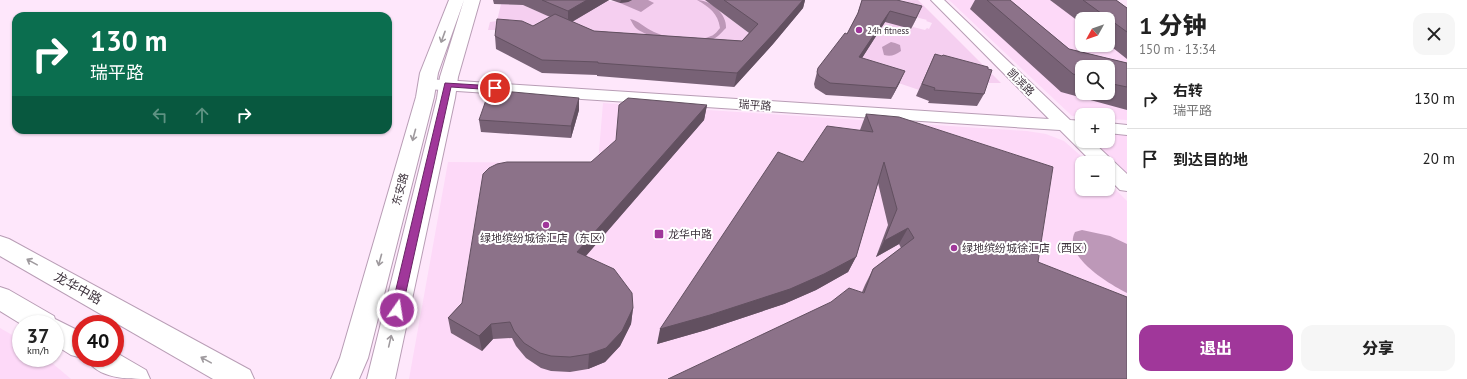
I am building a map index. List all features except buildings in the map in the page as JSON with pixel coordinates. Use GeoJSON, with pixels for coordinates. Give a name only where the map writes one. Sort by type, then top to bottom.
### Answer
{"type":"FeatureCollection","features":[{"type":"Feature","properties":{"kind":"street","name":"东安路"},"geometry":{"type":"LineString","coordinates":[[344,379],[354,358],[430,73],[457,0]]}},
{"type":"Feature","properties":{"kind":"street"},"geometry":{"type":"LineString","coordinates":[[381,379],[448,85],[472,0]]}},
{"type":"Feature","properties":{"kind":"street","name":"凯滨路"},"geometry":{"type":"LineString","coordinates":[[938,0],[1097,156]]}},
{"type":"Feature","properties":{"kind":"street","name":"瑞平路"},"geometry":{"type":"LineString","coordinates":[[427,84],[1075,126]]}},
{"type":"Feature","properties":{"kind":"street"},"geometry":{"type":"LineString","coordinates":[[1115,129],[1127,130]]}},
{"type":"Feature","properties":{"kind":"street"},"geometry":{"type":"LineString","coordinates":[[1115,174],[1127,185]]}},
{"type":"Feature","properties":{"kind":"street","name":"龙华中路"},"geometry":{"type":"LineString","coordinates":[[0,245],[240,379]]}},
{"type":"Feature","properties":{"kind":"street"},"geometry":{"type":"LineString","coordinates":[[0,298],[29,315]]}},
{"type":"Feature","properties":{"kind":"street"},"geometry":{"type":"LineString","coordinates":[[115,367],[136,379]]}},
{"type":"Feature","properties":{"kind":"shaded area"},"geometry":{"type":"Polygon","coordinates":[[[596,0],[618,2],[632,0],[705,0],[754,37],[739,54],[559,29],[599,5],[596,0]]]}},
{"type":"Feature","properties":{"kind":"shaded area"},"geometry":{"type":"Polygon","coordinates":[[[632,0],[648,0],[654,3],[641,12],[620,3],[632,0]]]}},
{"type":"Feature","properties":{"kind":"shaded area"},"geometry":{"type":"Polygon","coordinates":[[[697,0],[708,2],[713,5],[721,13],[726,23],[726,28],[717,37],[711,40],[694,43],[663,39],[644,33],[637,29],[630,19],[667,37],[690,40],[714,35],[720,28],[717,18],[712,11],[697,0]]]}},
{"type":"Feature","properties":{"kind":"shaded area"},"geometry":{"type":"Polygon","coordinates":[[[918,0],[1001,83],[988,83],[981,81],[931,94],[854,68],[881,18],[911,29],[913,27],[925,30],[927,28],[929,29],[932,23],[926,21],[927,20],[889,10],[885,1],[918,0]]]}},
{"type":"Feature","properties":{"kind":"shaded area"},"geometry":{"type":"Polygon","coordinates":[[[949,0],[1110,0],[1127,13],[1127,120],[1115,119],[1115,108],[1075,108],[1075,116],[1072,116],[949,0]]]}},
{"type":"Feature","properties":{"kind":"shaded area"},"geometry":{"type":"Polygon","coordinates":[[[526,2],[527,7],[559,20],[550,30],[488,30],[490,22],[497,21],[501,4],[521,5],[526,2]]]}},
{"type":"Feature","properties":{"kind":"shaded area"},"geometry":{"type":"Polygon","coordinates":[[[891,42],[900,45],[901,51],[897,54],[889,56],[884,55],[882,47],[891,42]]]}},
{"type":"Feature","properties":{"kind":"shaded area"},"geometry":{"type":"Polygon","coordinates":[[[603,103],[1027,131],[1046,134],[1064,141],[1081,156],[1075,156],[1075,196],[1115,196],[1115,189],[1127,201],[1127,379],[409,379],[448,162],[598,163],[603,103]]]}},
{"type":"Feature","properties":{"kind":"shaded area"},"geometry":{"type":"Polygon","coordinates":[[[1115,133],[1127,134],[1127,175],[1115,164],[1115,156],[1106,156],[1098,148],[1115,148],[1115,133]]]}},
{"type":"Feature","properties":{"kind":"shaded area"},"geometry":{"type":"Polygon","coordinates":[[[1082,230],[1110,236],[1127,244],[1127,293],[1099,276],[1081,259],[1075,250],[1073,241],[1075,232],[1082,230]]]}},
{"type":"Feature","properties":{"kind":"shaded area"},"geometry":{"type":"Polygon","coordinates":[[[0,328],[12,335],[12,367],[57,367],[71,379],[0,379],[0,328]]]}},
{"type":"Feature","properties":{"kind":"place","name":"24h fitness"},"geometry":{"type":"Point","coordinates":[859,30]}},
{"type":"Feature","properties":{"kind":"place","name":"绿地缤纷城徐汇店（东区）"},"geometry":{"type":"Point","coordinates":[546,225]}},
{"type":"Feature","properties":{"kind":"place","name":"龙华中路"},"geometry":{"type":"Point","coordinates":[659,234]}},
{"type":"Feature","properties":{"kind":"place","name":"绿地缤纷城徐汇店（西区）"},"geometry":{"type":"Point","coordinates":[954,248]}},
{"type":"Feature","properties":{"kind":"route"},"geometry":{"type":"LineString","coordinates":[[397,310],[448,85],[495,88]]}}]}
